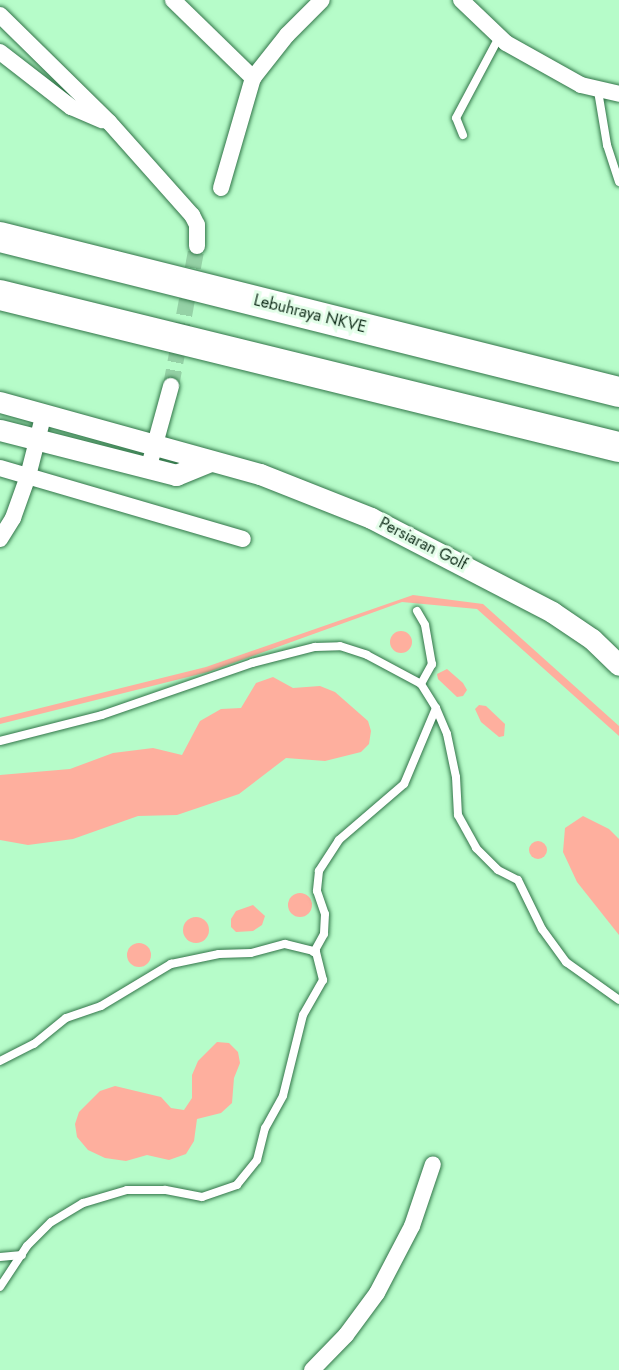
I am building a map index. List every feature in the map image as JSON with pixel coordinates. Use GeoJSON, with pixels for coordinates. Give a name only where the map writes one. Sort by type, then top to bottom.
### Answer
{"type":"FeatureCollection","features":[{"type":"Feature","properties":{"kind":"highway","name":"Lebuhraya NKVE"},"geometry":{"type":"LineString","coordinates":[[0,237],[619,392]]}},
{"type":"Feature","properties":{"kind":"highway"},"geometry":{"type":"LineString","coordinates":[[0,295],[619,447]]}},
{"type":"Feature","properties":{"kind":"street"},"geometry":{"type":"LineString","coordinates":[[173,0],[253,78]]}},
{"type":"Feature","properties":{"kind":"street"},"geometry":{"type":"LineString","coordinates":[[221,188],[253,78],[287,35],[322,0]]}},
{"type":"Feature","properties":{"kind":"street"},"geometry":{"type":"LineString","coordinates":[[461,0],[499,37],[598,91],[619,94]]}},
{"type":"Feature","properties":{"kind":"street"},"geometry":{"type":"LineString","coordinates":[[0,15],[109,122],[192,215],[197,225],[197,246]]}},
{"type":"Feature","properties":{"kind":"street"},"geometry":{"type":"LineString","coordinates":[[0,52],[71,107],[109,122]]}},
{"type":"Feature","properties":{"kind":"street"},"geometry":{"type":"LineString","coordinates":[[150,466],[171,386]]}},
{"type":"Feature","properties":{"kind":"street","name":"Persiaran Golf"},"geometry":{"type":"LineString","coordinates":[[0,402],[156,444],[208,462],[260,474],[371,518],[552,612],[592,639],[619,665]]}},
{"type":"Feature","properties":{"kind":"street"},"geometry":{"type":"LineString","coordinates":[[0,539],[13,518],[28,476],[44,413]]}},
{"type":"Feature","properties":{"kind":"street"},"geometry":{"type":"LineString","coordinates":[[0,430],[150,466],[176,475],[208,462]]}},
{"type":"Feature","properties":{"kind":"street"},"geometry":{"type":"LineString","coordinates":[[0,468],[243,539]]}},
{"type":"Feature","properties":{"kind":"street"},"geometry":{"type":"LineString","coordinates":[[312,1370],[346,1335],[377,1293],[412,1226],[434,1164]]}},
{"type":"Feature","properties":{"kind":"lane"},"geometry":{"type":"LineString","coordinates":[[463,135],[456,118],[499,37]]}},
{"type":"Feature","properties":{"kind":"lane"},"geometry":{"type":"LineString","coordinates":[[598,91],[607,145],[619,182]]}},
{"type":"Feature","properties":{"kind":"lane"},"geometry":{"type":"LineString","coordinates":[[417,611],[425,626],[432,664],[421,684]]}},
{"type":"Feature","properties":{"kind":"lane"},"geometry":{"type":"LineString","coordinates":[[0,741],[102,715],[252,663],[315,647],[340,646],[366,655],[421,684],[436,708],[447,734],[456,777],[458,814],[476,848],[498,870],[518,880],[542,929],[566,962],[619,1000]]}},
{"type":"Feature","properties":{"kind":"lane"},"geometry":{"type":"LineString","coordinates":[[0,1287],[22,1255],[51,1222],[83,1203],[127,1190],[165,1190],[202,1197],[237,1185],[257,1160],[265,1128],[283,1096],[303,1015],[323,980],[314,952],[324,934],[325,914],[317,891],[319,871],[339,840],[404,784],[436,708]]}},
{"type":"Feature","properties":{"kind":"lane"},"geometry":{"type":"LineString","coordinates":[[0,1061],[34,1044],[66,1018],[101,1006],[171,964],[219,954],[251,953],[285,944],[314,952]]}},
{"type":"Feature","properties":{"kind":"lane"},"geometry":{"type":"LineString","coordinates":[[0,1257],[22,1255]]}},
{"type":"Feature","properties":{"kind":"shaded area"},"geometry":{"type":"Polygon","coordinates":[[[413,595],[483,604],[619,726],[619,736],[477,609],[402,602],[208,672],[0,724],[0,718],[206,667],[413,595]]]}},
{"type":"Feature","properties":{"kind":"shaded area"},"geometry":{"type":"Polygon","coordinates":[[[401,631],[409,634],[412,642],[409,650],[401,653],[393,650],[390,642],[393,634],[401,631]]]}},
{"type":"Feature","properties":{"kind":"shaded area"},"geometry":{"type":"Polygon","coordinates":[[[447,669],[463,683],[467,690],[463,696],[457,697],[438,679],[437,674],[447,669]]]}},
{"type":"Feature","properties":{"kind":"shaded area"},"geometry":{"type":"Polygon","coordinates":[[[273,677],[293,688],[320,686],[335,692],[368,721],[371,731],[369,744],[361,752],[325,761],[286,758],[239,794],[177,815],[138,816],[73,839],[28,845],[0,840],[0,775],[70,769],[113,753],[153,748],[182,755],[200,721],[221,709],[241,708],[256,683],[273,677]]]}},
{"type":"Feature","properties":{"kind":"shaded area"},"geometry":{"type":"Polygon","coordinates":[[[479,705],[486,706],[505,724],[504,736],[499,737],[481,722],[475,709],[479,705]]]}},
{"type":"Feature","properties":{"kind":"shaded area"},"geometry":{"type":"Polygon","coordinates":[[[583,816],[609,829],[619,839],[619,935],[577,882],[563,852],[565,828],[583,816]]]}},
{"type":"Feature","properties":{"kind":"shaded area"},"geometry":{"type":"Polygon","coordinates":[[[538,841],[544,844],[547,850],[544,856],[538,859],[532,856],[529,850],[532,844],[538,841]]]}},
{"type":"Feature","properties":{"kind":"shaded area"},"geometry":{"type":"Polygon","coordinates":[[[300,893],[305,894],[311,900],[311,910],[305,916],[300,917],[295,916],[289,910],[288,905],[289,900],[295,894],[300,893]]]}},
{"type":"Feature","properties":{"kind":"shaded area"},"geometry":{"type":"Polygon","coordinates":[[[253,905],[265,916],[262,925],[253,931],[236,932],[231,927],[231,919],[236,911],[253,905]]]}},
{"type":"Feature","properties":{"kind":"shaded area"},"geometry":{"type":"Polygon","coordinates":[[[196,917],[205,921],[209,930],[205,939],[196,943],[187,939],[183,930],[187,921],[196,917]]]}},
{"type":"Feature","properties":{"kind":"shaded area"},"geometry":{"type":"Polygon","coordinates":[[[139,943],[147,947],[151,955],[147,963],[139,967],[131,963],[127,955],[131,947],[139,943]]]}},
{"type":"Feature","properties":{"kind":"shaded area"},"geometry":{"type":"Polygon","coordinates":[[[217,1042],[229,1043],[238,1052],[240,1063],[234,1078],[232,1103],[221,1113],[197,1119],[194,1141],[186,1154],[169,1160],[147,1155],[126,1161],[105,1158],[88,1150],[77,1137],[75,1124],[79,1112],[100,1091],[115,1086],[161,1097],[171,1108],[184,1110],[192,1098],[192,1075],[198,1061],[217,1042]]]}},
{"type":"Feature","properties":{"kind":"tunnel"},"geometry":{"type":"LineString","coordinates":[[171,386],[197,246]]}}]}
